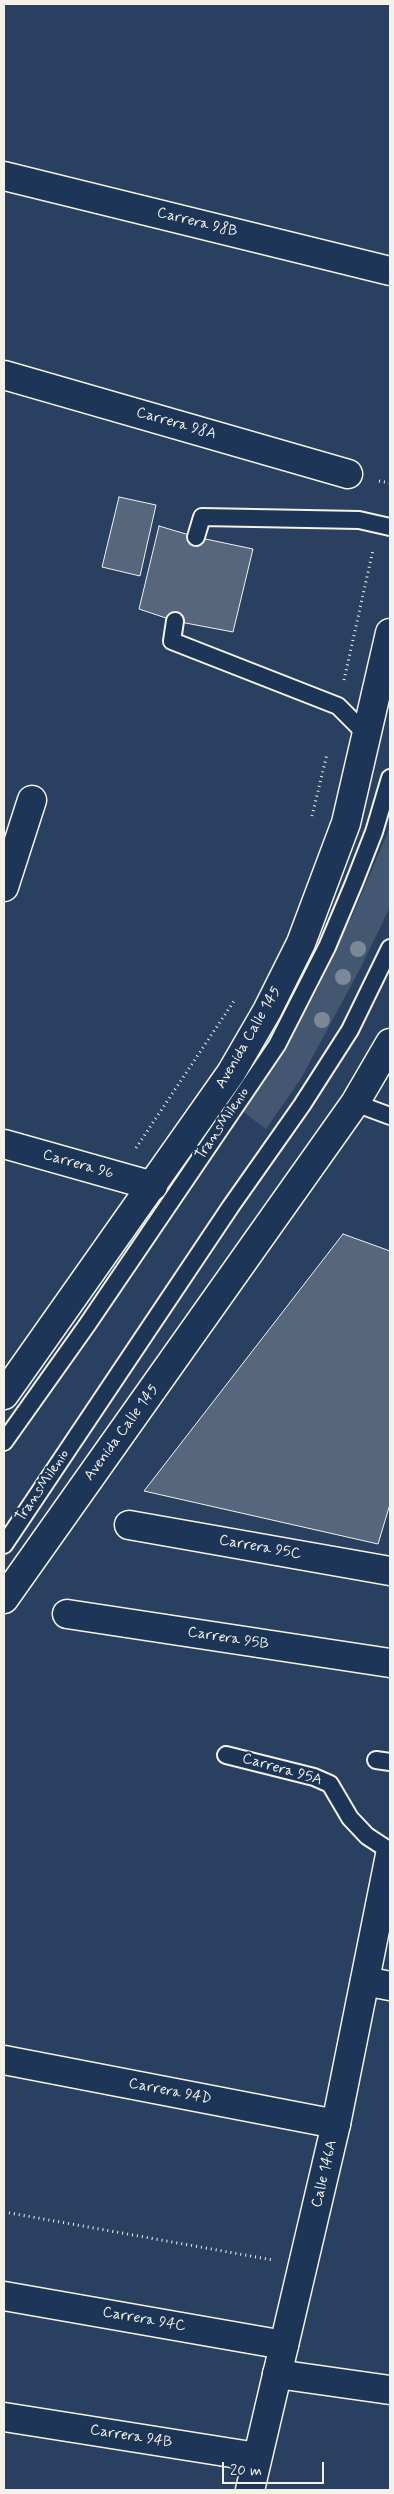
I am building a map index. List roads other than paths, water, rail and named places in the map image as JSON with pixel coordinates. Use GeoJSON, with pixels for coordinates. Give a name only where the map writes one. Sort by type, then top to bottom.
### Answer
{"type":"FeatureCollection","features":[{"type":"Feature","properties":{"kind":"street","name":"Carrera 98B"},"geometry":{"type":"LineString","coordinates":[[4,176],[390,271]]}},
{"type":"Feature","properties":{"kind":"street","name":"Carrera 98A"},"geometry":{"type":"LineString","coordinates":[[4,375],[348,474]]}},
{"type":"Feature","properties":{"kind":"street","name":"Avenida Calle 145"},"geometry":{"type":"LineString","coordinates":[[4,1393],[231,1073],[267,1011],[301,943],[346,823],[368,736],[390,633]]}},
{"type":"Feature","properties":{"kind":"street"},"geometry":{"type":"LineString","coordinates":[[4,887],[32,800]]}},
{"type":"Feature","properties":{"kind":"street","name":"Avenida Calle 145"},"geometry":{"type":"LineString","coordinates":[[4,1599],[355,1103],[390,1043]]}},
{"type":"Feature","properties":{"kind":"street","name":"Carrera 96"},"geometry":{"type":"LineString","coordinates":[[4,1144],[152,1186]]}},
{"type":"Feature","properties":{"kind":"street","name":"Carrera 95C"},"geometry":{"type":"LineString","coordinates":[[129,1526],[390,1571]]}},
{"type":"Feature","properties":{"kind":"street","name":"Carrera 95B"},"geometry":{"type":"LineString","coordinates":[[66,1614],[390,1664]]}},
{"type":"Feature","properties":{"kind":"street","name":"Calle 146A"},"geometry":{"type":"LineString","coordinates":[[250,2490],[336,2124],[378,1983],[390,1857]]}},
{"type":"Feature","properties":{"kind":"street","name":"Carrera 94D"},"geometry":{"type":"LineString","coordinates":[[4,2060],[336,2124]]}},
{"type":"Feature","properties":{"kind":"street","name":"Carrera 94C"},"geometry":{"type":"LineString","coordinates":[[4,2296],[284,2344]]}},
{"type":"Feature","properties":{"kind":"street"},"geometry":{"type":"LineString","coordinates":[[277,2374],[390,2390]]}},
{"type":"Feature","properties":{"kind":"street","name":"Carrera 94B"},"geometry":{"type":"LineString","coordinates":[[4,2417],[258,2457]]}},
{"type":"Feature","properties":{"kind":"lane"},"geometry":{"type":"LineString","coordinates":[[196,537],[202,516],[359,520],[385,526]]}},
{"type":"Feature","properties":{"kind":"lane"},"geometry":{"type":"LineString","coordinates":[[175,620],[172,641],[338,706],[368,736]]}},
{"type":"Feature","properties":{"kind":"lane","name":"TransMilenio"},"geometry":{"type":"LineString","coordinates":[[4,1442],[87,1325],[277,1045],[327,947],[354,883],[390,778]]}},
{"type":"Feature","properties":{"kind":"lane","name":"TransMilenio"},"geometry":{"type":"LineString","coordinates":[[4,1545],[231,1206],[302,1105],[350,1030],[390,948]]}},
{"type":"Feature","properties":{"kind":"lane"},"geometry":{"type":"LineString","coordinates":[[355,1103],[390,1116]]}},
{"type":"Feature","properties":{"kind":"lane","name":"Carrera 95A"},"geometry":{"type":"LineString","coordinates":[[226,1755],[314,1777],[330,1784],[350,1818],[367,1836],[390,1851],[390,1857]]}}]}
